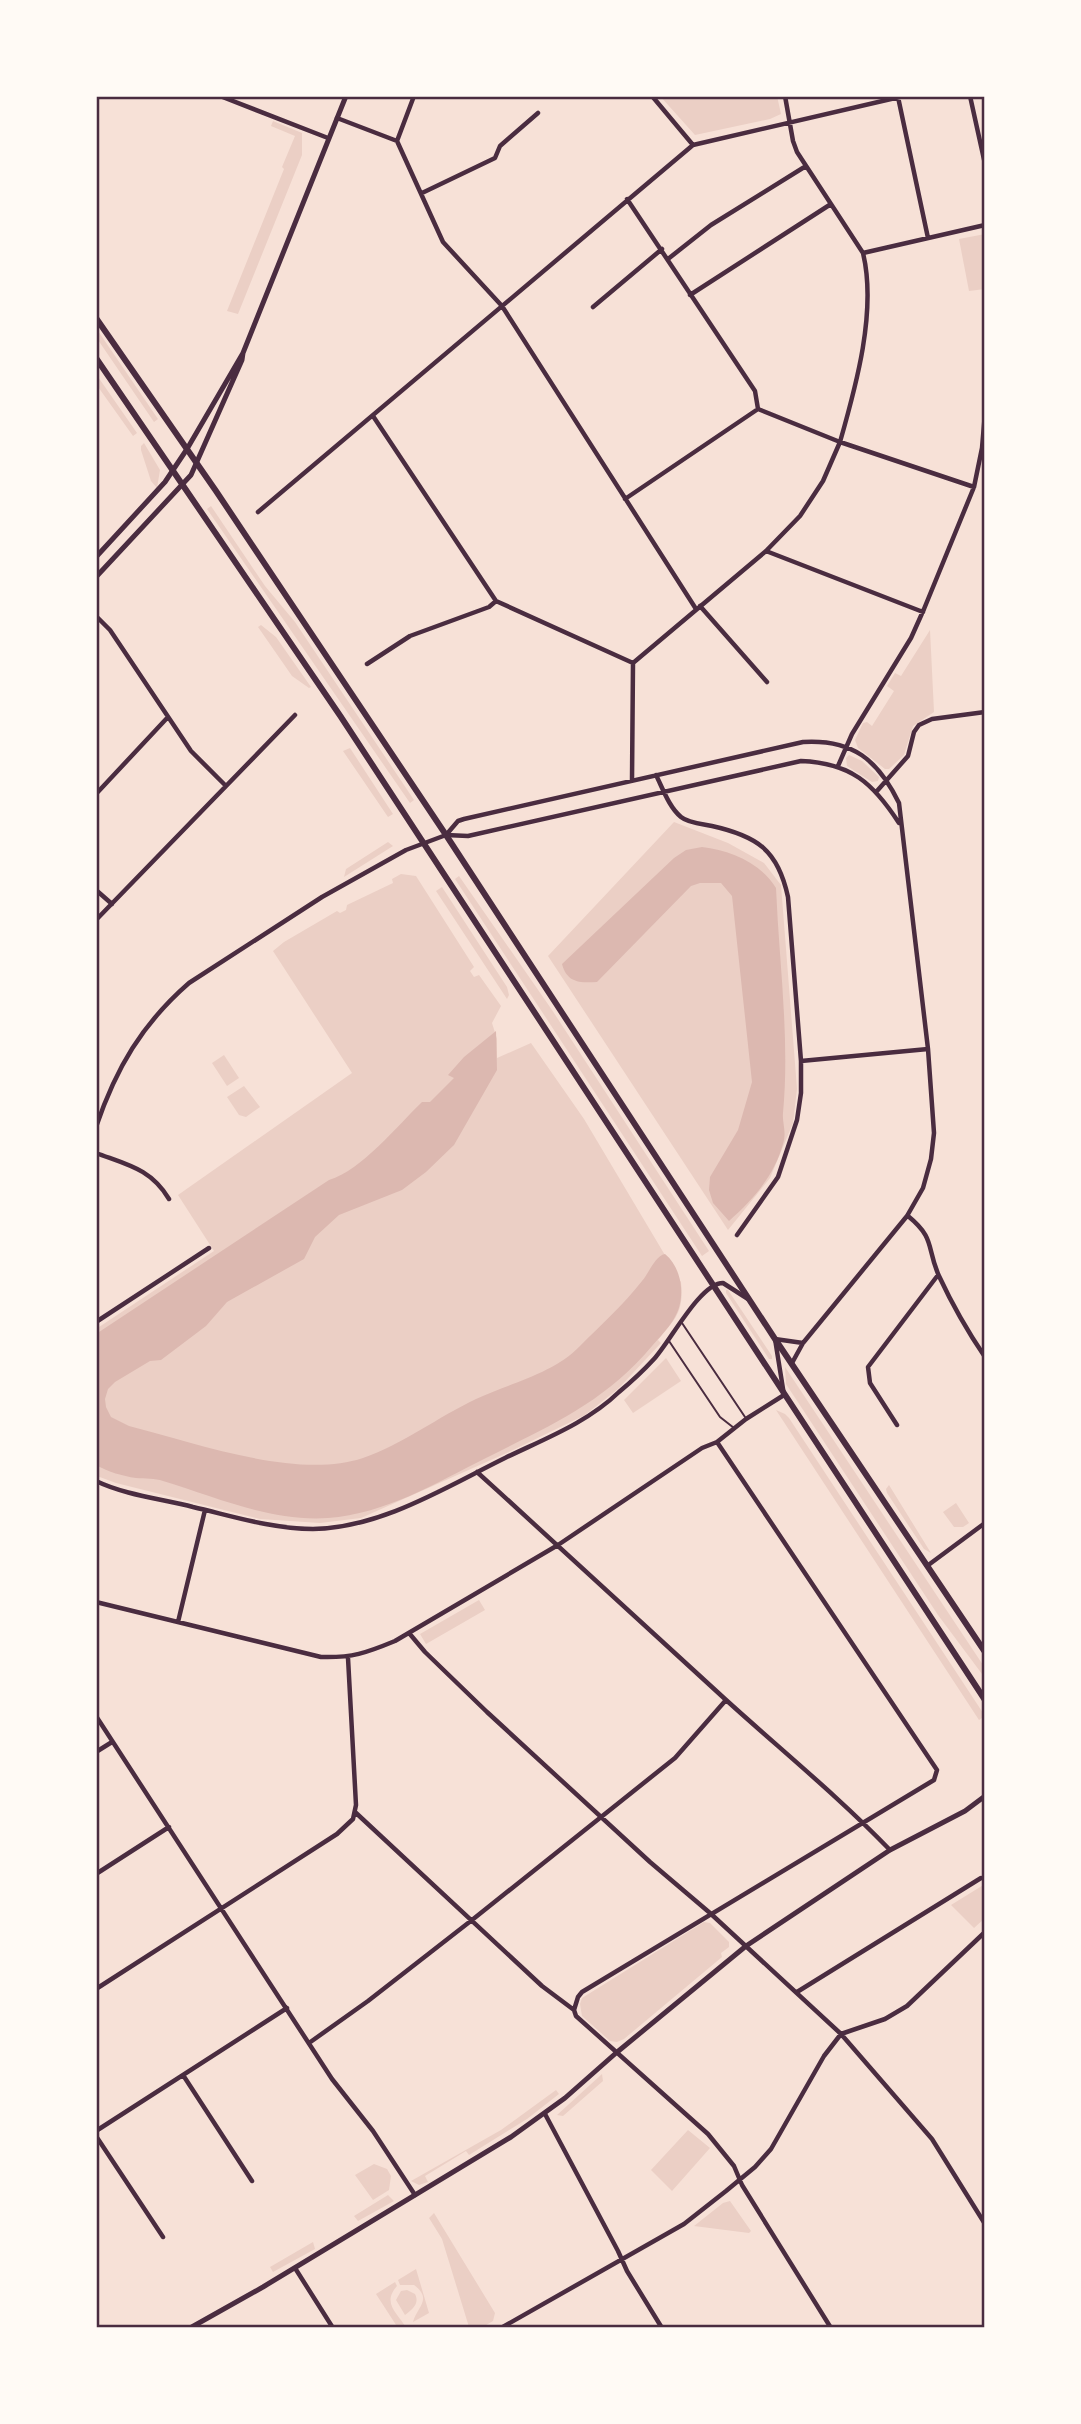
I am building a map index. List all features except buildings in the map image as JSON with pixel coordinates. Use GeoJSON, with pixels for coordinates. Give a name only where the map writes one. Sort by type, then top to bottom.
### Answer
{"type":"FeatureCollection","features":[{"type":"Feature","properties":{"kind":"main road"},"geometry":{"type":"LineString","coordinates":[[96,318],[446,835],[775,1339],[985,1652]]}},
{"type":"Feature","properties":{"kind":"main road"},"geometry":{"type":"LineString","coordinates":[[96,358],[341,717],[985,1700]]}},
{"type":"Feature","properties":{"kind":"street"},"geometry":{"type":"LineString","coordinates":[[220,96],[328,138]]}},
{"type":"Feature","properties":{"kind":"street"},"geometry":{"type":"LineString","coordinates":[[96,557],[158,492],[187,449],[243,353],[346,96]]}},
{"type":"Feature","properties":{"kind":"street"},"geometry":{"type":"LineString","coordinates":[[397,141],[414,96]]}},
{"type":"Feature","properties":{"kind":"street"},"geometry":{"type":"LineString","coordinates":[[652,96],[693,145]]}},
{"type":"Feature","properties":{"kind":"street"},"geometry":{"type":"LineString","coordinates":[[632,780],[633,663],[766,551],[808,506],[823,481],[840,442],[854,392],[863,345],[866,289],[863,253],[806,166],[793,141],[785,96]]}},
{"type":"Feature","properties":{"kind":"street"},"geometry":{"type":"LineString","coordinates":[[970,96],[985,164]]}},
{"type":"Feature","properties":{"kind":"street"},"geometry":{"type":"LineString","coordinates":[[258,512],[693,145],[876,99],[901,97],[928,238]]}},
{"type":"Feature","properties":{"kind":"street"},"geometry":{"type":"LineString","coordinates":[[422,194],[495,158],[500,146],[538,114]]}},
{"type":"Feature","properties":{"kind":"street"},"geometry":{"type":"LineString","coordinates":[[337,118],[397,141],[443,242],[502,306],[698,608],[767,682]]}},
{"type":"Feature","properties":{"kind":"street"},"geometry":{"type":"LineString","coordinates":[[667,259],[711,225],[806,166]]}},
{"type":"Feature","properties":{"kind":"street"},"geometry":{"type":"LineString","coordinates":[[627,199],[755,391],[758,409]]}},
{"type":"Feature","properties":{"kind":"street"},"geometry":{"type":"LineString","coordinates":[[690,295],[831,204]]}},
{"type":"Feature","properties":{"kind":"street"},"geometry":{"type":"LineString","coordinates":[[863,253],[985,225]]}},
{"type":"Feature","properties":{"kind":"street"},"geometry":{"type":"LineString","coordinates":[[593,307],[662,249]]}},
{"type":"Feature","properties":{"kind":"street"},"geometry":{"type":"LineString","coordinates":[[96,576],[183,486],[197,464],[240,367],[243,353]]}},
{"type":"Feature","properties":{"kind":"street"},"geometry":{"type":"LineString","coordinates":[[625,499],[758,409]]}},
{"type":"Feature","properties":{"kind":"street"},"geometry":{"type":"LineString","coordinates":[[758,409],[840,442],[974,487]]}},
{"type":"Feature","properties":{"kind":"street"},"geometry":{"type":"LineString","coordinates":[[838,766],[846,747],[911,638],[923,612],[974,487],[982,448],[985,413]]}},
{"type":"Feature","properties":{"kind":"street"},"geometry":{"type":"LineString","coordinates":[[373,416],[496,601],[633,663]]}},
{"type":"Feature","properties":{"kind":"street"},"geometry":{"type":"LineString","coordinates":[[766,551],[923,612]]}},
{"type":"Feature","properties":{"kind":"street"},"geometry":{"type":"LineString","coordinates":[[367,664],[410,636],[489,607],[496,601]]}},
{"type":"Feature","properties":{"kind":"street"},"geometry":{"type":"LineString","coordinates":[[96,616],[110,631],[195,756],[225,785]]}},
{"type":"Feature","properties":{"kind":"street"},"geometry":{"type":"LineString","coordinates":[[877,791],[908,756],[914,732],[919,726],[932,719],[985,712]]}},
{"type":"Feature","properties":{"kind":"street"},"geometry":{"type":"LineString","coordinates":[[96,920],[295,715]]}},
{"type":"Feature","properties":{"kind":"street"},"geometry":{"type":"LineString","coordinates":[[96,794],[169,717]]}},
{"type":"Feature","properties":{"kind":"street"},"geometry":{"type":"LineString","coordinates":[[446,835],[458,821],[464,819],[803,742],[830,743],[846,747],[874,765],[887,779],[899,803],[928,1049],[934,1133],[931,1159],[923,1188],[907,1216],[803,1343],[792,1363]]}},
{"type":"Feature","properties":{"kind":"street"},"geometry":{"type":"LineString","coordinates":[[96,1127],[120,1067],[144,1029],[187,984],[322,897],[422,842],[446,835],[468,836],[801,761],[819,761],[838,766],[861,778],[877,791],[901,826]]}},
{"type":"Feature","properties":{"kind":"street"},"geometry":{"type":"LineString","coordinates":[[656,775],[668,802],[684,820],[740,832],[754,840],[777,865],[788,897],[801,1061],[801,1093],[797,1120],[778,1177],[737,1235]]}},
{"type":"Feature","properties":{"kind":"street"},"geometry":{"type":"LineString","coordinates":[[96,890],[112,904]]}},
{"type":"Feature","properties":{"kind":"street"},"geometry":{"type":"LineString","coordinates":[[801,1061],[928,1049]]}},
{"type":"Feature","properties":{"kind":"street"},"geometry":{"type":"LineString","coordinates":[[96,1107],[102,1111]]}},
{"type":"Feature","properties":{"kind":"street"},"geometry":{"type":"LineString","coordinates":[[96,1153],[141,1170],[160,1184],[170,1199]]}},
{"type":"Feature","properties":{"kind":"street"},"geometry":{"type":"LineString","coordinates":[[907,1216],[927,1235],[938,1275],[985,1357]]}},
{"type":"Feature","properties":{"kind":"street"},"geometry":{"type":"LineString","coordinates":[[96,1322],[209,1248]]}},
{"type":"Feature","properties":{"kind":"street"},"geometry":{"type":"LineString","coordinates":[[897,1425],[870,1383],[868,1367],[938,1275]]}},
{"type":"Feature","properties":{"kind":"street"},"geometry":{"type":"LineString","coordinates":[[96,1481],[205,1510],[275,1525],[310,1529],[339,1527],[369,1520],[406,1506],[589,1417],[654,1359],[712,1285],[723,1283],[730,1286],[751,1302]]}},
{"type":"Feature","properties":{"kind":"street"},"geometry":{"type":"LineString","coordinates":[[96,1602],[321,1657],[348,1658],[387,1644],[558,1545],[702,1448],[718,1442],[746,1419],[784,1395],[775,1339],[803,1343]]}},
{"type":"Feature","properties":{"kind":"street"},"geometry":{"type":"LineString","coordinates":[[574,2010],[582,1992],[934,1780],[937,1770],[718,1442]]}},
{"type":"Feature","properties":{"kind":"street"},"geometry":{"type":"LineString","coordinates":[[477,1472],[726,1700],[863,1821],[890,1850]]}},
{"type":"Feature","properties":{"kind":"street"},"geometry":{"type":"LineString","coordinates":[[178,1622],[205,1510]]}},
{"type":"Feature","properties":{"kind":"street"},"geometry":{"type":"LineString","coordinates":[[926,1567],[985,1523]]}},
{"type":"Feature","properties":{"kind":"street"},"geometry":{"type":"LineString","coordinates":[[409,1633],[480,1705],[841,2034],[932,2139],[985,2224]]}},
{"type":"Feature","properties":{"kind":"street"},"geometry":{"type":"LineString","coordinates":[[96,1989],[337,1834],[353,1819],[355,1812],[348,1658]]}},
{"type":"Feature","properties":{"kind":"street"},"geometry":{"type":"LineString","coordinates":[[309,2043],[368,2001],[675,1758],[726,1700]]}},
{"type":"Feature","properties":{"kind":"street"},"geometry":{"type":"LineString","coordinates":[[96,1716],[332,2079],[373,2131],[415,2195]]}},
{"type":"Feature","properties":{"kind":"street"},"geometry":{"type":"LineString","coordinates":[[96,1752],[112,1741]]}},
{"type":"Feature","properties":{"kind":"street"},"geometry":{"type":"LineString","coordinates":[[190,2328],[512,2137],[545,2113],[746,1946],[890,1850],[965,1811],[985,1796]]}},
{"type":"Feature","properties":{"kind":"street"},"geometry":{"type":"LineString","coordinates":[[355,1812],[542,1986],[574,2010],[576,2016],[708,2134],[730,2161],[750,2199],[831,2328]]}},
{"type":"Feature","properties":{"kind":"street"},"geometry":{"type":"LineString","coordinates":[[96,1874],[169,1827]]}},
{"type":"Feature","properties":{"kind":"street"},"geometry":{"type":"LineString","coordinates":[[797,1992],[981,1878]]}},
{"type":"Feature","properties":{"kind":"street"},"geometry":{"type":"LineString","coordinates":[[501,2328],[684,2224],[741,2179],[771,2149],[824,2056],[841,2034],[876,2022],[907,2006],[983,1937]]}},
{"type":"Feature","properties":{"kind":"street"},"geometry":{"type":"LineString","coordinates":[[96,2131],[286,2008]]}},
{"type":"Feature","properties":{"kind":"street"},"geometry":{"type":"LineString","coordinates":[[183,2075],[252,2181]]}},
{"type":"Feature","properties":{"kind":"street"},"geometry":{"type":"LineString","coordinates":[[545,2113],[621,2259],[662,2328]]}},
{"type":"Feature","properties":{"kind":"street"},"geometry":{"type":"LineString","coordinates":[[96,2136],[163,2237]]}},
{"type":"Feature","properties":{"kind":"street"},"geometry":{"type":"LineString","coordinates":[[295,2268],[333,2328]]}},
{"type":"Feature","properties":{"kind":"lane"},"geometry":{"type":"LineString","coordinates":[[681,1322],[746,1419]]}},
{"type":"Feature","properties":{"kind":"lane"},"geometry":{"type":"LineString","coordinates":[[668,1340],[719,1417],[735,1429]]}},
{"type":"Feature","properties":{"kind":"shaded area"},"geometry":{"type":"Polygon","coordinates":[[[660,96],[777,96],[781,114],[770,119],[695,135],[660,96]]]}},
{"type":"Feature","properties":{"kind":"shaded area"},"geometry":{"type":"Polygon","coordinates":[[[273,121],[302,133],[302,155],[238,314],[227,311],[295,136],[271,126],[273,121]]]}},
{"type":"Feature","properties":{"kind":"shaded area"},"geometry":{"type":"Polygon","coordinates":[[[985,234],[985,289],[969,291],[959,239],[985,234]]]}},
{"type":"Feature","properties":{"kind":"shaded area"},"geometry":{"type":"Polygon","coordinates":[[[96,328],[158,419],[154,422],[96,337],[96,328]]]}},
{"type":"Feature","properties":{"kind":"shaded area"},"geometry":{"type":"Polygon","coordinates":[[[96,374],[137,433],[133,436],[96,384],[96,374]]]}},
{"type":"Feature","properties":{"kind":"shaded area"},"geometry":{"type":"Polygon","coordinates":[[[144,443],[160,470],[157,488],[151,481],[141,450],[144,443]]]}},
{"type":"Feature","properties":{"kind":"shaded area"},"geometry":{"type":"Polygon","coordinates":[[[211,506],[265,586],[295,622],[414,800],[410,803],[207,509],[211,506]]]}},
{"type":"Feature","properties":{"kind":"shaded area"},"geometry":{"type":"Polygon","coordinates":[[[261,625],[276,637],[311,687],[292,676],[258,627],[261,625]]]}},
{"type":"Feature","properties":{"kind":"shaded area"},"geometry":{"type":"Polygon","coordinates":[[[930,630],[934,712],[913,726],[904,755],[889,769],[885,769],[858,748],[855,740],[863,723],[867,722],[872,726],[894,691],[887,686],[895,673],[901,676],[930,630]]]}},
{"type":"Feature","properties":{"kind":"shaded area"},"geometry":{"type":"Polygon","coordinates":[[[350,748],[393,814],[388,817],[343,751],[350,748]]]}},
{"type":"Feature","properties":{"kind":"shaded area"},"geometry":{"type":"Polygon","coordinates":[[[849,755],[862,761],[879,777],[878,781],[872,782],[847,766],[846,758],[849,755]]]}},
{"type":"Feature","properties":{"kind":"shaded area"},"geometry":{"type":"Polygon","coordinates":[[[674,822],[728,843],[764,863],[781,885],[797,1089],[793,1123],[770,1178],[728,1230],[548,956],[674,822]]]}},
{"type":"Feature","properties":{"kind":"shaded area"},"geometry":{"type":"Polygon","coordinates":[[[388,842],[393,846],[344,877],[346,869],[388,842]]]}},
{"type":"Feature","properties":{"kind":"shaded area"},"geometry":{"type":"Polygon","coordinates":[[[702,847],[744,859],[762,871],[776,888],[785,1029],[784,1140],[768,1177],[754,1196],[729,1221],[713,1203],[709,1190],[710,1177],[738,1130],[752,1082],[732,896],[721,883],[691,886],[597,982],[571,978],[562,964],[674,858],[686,850],[702,847]]]}},
{"type":"Feature","properties":{"kind":"shaded area"},"geometry":{"type":"Polygon","coordinates":[[[401,874],[416,876],[474,967],[470,971],[474,977],[479,975],[501,1006],[492,1023],[497,1039],[497,1058],[531,1043],[584,1119],[681,1282],[681,1301],[677,1314],[658,1340],[661,1343],[618,1389],[585,1415],[361,1518],[320,1523],[260,1519],[97,1476],[96,1329],[214,1251],[178,1195],[352,1073],[273,951],[337,911],[340,913],[346,910],[347,905],[393,883],[392,879],[401,874]]]}},
{"type":"Feature","properties":{"kind":"shaded area"},"geometry":{"type":"Polygon","coordinates":[[[459,876],[552,1010],[709,1251],[702,1256],[455,879],[459,876]]]}},
{"type":"Feature","properties":{"kind":"shaded area"},"geometry":{"type":"Polygon","coordinates":[[[442,887],[507,987],[507,999],[436,891],[442,887]]]}},
{"type":"Feature","properties":{"kind":"shaded area"},"geometry":{"type":"Polygon","coordinates":[[[496,1031],[497,1070],[454,1145],[426,1172],[402,1190],[339,1215],[315,1237],[304,1259],[227,1302],[206,1326],[161,1360],[150,1361],[115,1382],[108,1389],[106,1407],[111,1417],[129,1426],[246,1457],[308,1465],[337,1464],[363,1458],[476,1399],[544,1371],[569,1356],[628,1298],[655,1261],[665,1254],[674,1265],[679,1278],[680,1305],[669,1326],[634,1366],[596,1398],[533,1435],[410,1496],[349,1515],[307,1518],[265,1512],[160,1480],[121,1475],[96,1465],[96,1334],[329,1180],[354,1167],[422,1102],[430,1102],[454,1078],[448,1075],[464,1057],[496,1031]]]}},
{"type":"Feature","properties":{"kind":"shaded area"},"geometry":{"type":"Polygon","coordinates":[[[224,1055],[239,1078],[227,1086],[212,1063],[224,1055]]]}},
{"type":"Feature","properties":{"kind":"shaded area"},"geometry":{"type":"Polygon","coordinates":[[[244,1086],[260,1107],[246,1117],[239,1115],[227,1097],[244,1086]]]}},
{"type":"Feature","properties":{"kind":"shaded area"},"geometry":{"type":"Polygon","coordinates":[[[728,1290],[772,1359],[769,1359],[726,1293],[728,1290]]]}},
{"type":"Feature","properties":{"kind":"shaded area"},"geometry":{"type":"Polygon","coordinates":[[[666,1358],[681,1381],[633,1413],[624,1400],[666,1358]]]}},
{"type":"Feature","properties":{"kind":"shaded area"},"geometry":{"type":"Polygon","coordinates":[[[785,1367],[985,1668],[985,1678],[938,1615],[786,1384],[785,1367]]]}},
{"type":"Feature","properties":{"kind":"shaded area"},"geometry":{"type":"Polygon","coordinates":[[[776,1410],[789,1418],[985,1716],[979,1720],[776,1410]]]}},
{"type":"Feature","properties":{"kind":"shaded area"},"geometry":{"type":"Polygon","coordinates":[[[889,1485],[931,1553],[924,1549],[887,1493],[889,1485]]]}},
{"type":"Feature","properties":{"kind":"shaded area"},"geometry":{"type":"Polygon","coordinates":[[[956,1503],[969,1523],[963,1527],[954,1527],[943,1512],[956,1503]]]}},
{"type":"Feature","properties":{"kind":"shaded area"},"geometry":{"type":"Polygon","coordinates":[[[479,1600],[485,1610],[426,1644],[420,1634],[479,1600]]]}},
{"type":"Feature","properties":{"kind":"shaded area"},"geometry":{"type":"Polygon","coordinates":[[[985,1884],[985,1918],[974,1928],[951,1905],[985,1884]]]}},
{"type":"Feature","properties":{"kind":"shaded area"},"geometry":{"type":"Polygon","coordinates":[[[704,1922],[710,1923],[729,1942],[729,1947],[721,1953],[722,1957],[624,2039],[610,2041],[582,2016],[582,1998],[704,1922]]]}},
{"type":"Feature","properties":{"kind":"shaded area"},"geometry":{"type":"Polygon","coordinates":[[[602,2074],[603,2081],[563,2116],[557,2115],[602,2074]]]}},
{"type":"Feature","properties":{"kind":"shaded area"},"geometry":{"type":"Polygon","coordinates":[[[556,2090],[559,2094],[527,2119],[469,2155],[466,2151],[425,2176],[428,2182],[419,2185],[411,2181],[501,2130],[556,2090]]]}},
{"type":"Feature","properties":{"kind":"shaded area"},"geometry":{"type":"Polygon","coordinates":[[[688,2130],[710,2148],[672,2191],[651,2170],[688,2130]]]}},
{"type":"Feature","properties":{"kind":"shaded area"},"geometry":{"type":"Polygon","coordinates":[[[374,2164],[387,2169],[391,2176],[389,2190],[373,2200],[355,2175],[374,2164]]]}},
{"type":"Feature","properties":{"kind":"shaded area"},"geometry":{"type":"Polygon","coordinates":[[[388,2195],[394,2201],[358,2221],[354,2216],[388,2195]]]}},
{"type":"Feature","properties":{"kind":"shaded area"},"geometry":{"type":"Polygon","coordinates":[[[730,2201],[751,2231],[749,2233],[694,2226],[723,2203],[730,2201]]]}},
{"type":"Feature","properties":{"kind":"shaded area"},"geometry":{"type":"Polygon","coordinates":[[[434,2213],[495,2313],[493,2321],[481,2328],[469,2327],[442,2239],[429,2218],[434,2213]]]}},
{"type":"Feature","properties":{"kind":"shaded area"},"geometry":{"type":"Polygon","coordinates":[[[313,2242],[315,2249],[273,2272],[270,2267],[313,2242]]]}},
{"type":"Feature","properties":{"kind":"shaded area"},"geometry":{"type":"Polygon","coordinates":[[[416,2269],[429,2313],[413,2322],[422,2303],[422,2295],[414,2285],[400,2285],[398,2280],[416,2269]]]}},
{"type":"Feature","properties":{"kind":"shaded area"},"geometry":{"type":"Polygon","coordinates":[[[395,2282],[397,2286],[391,2304],[406,2328],[398,2328],[376,2294],[395,2282]]]}},
{"type":"Feature","properties":{"kind":"shaded area"},"geometry":{"type":"Polygon","coordinates":[[[407,2290],[415,2294],[417,2301],[405,2315],[396,2300],[401,2291],[407,2290]]]}}]}
